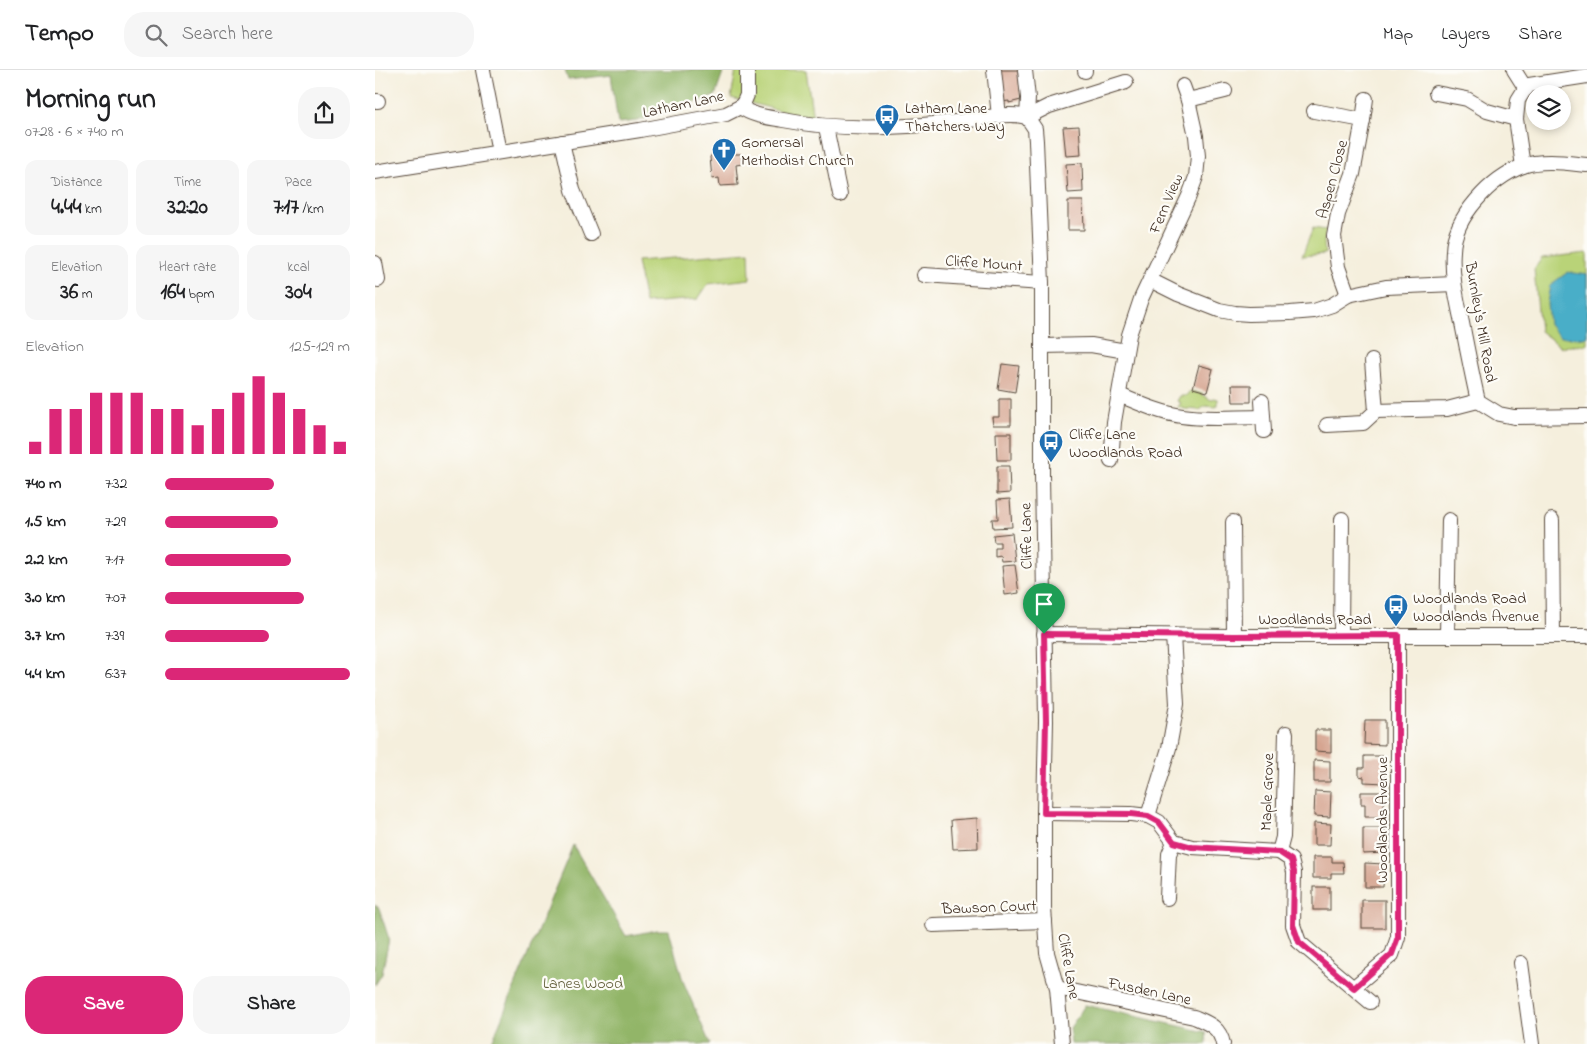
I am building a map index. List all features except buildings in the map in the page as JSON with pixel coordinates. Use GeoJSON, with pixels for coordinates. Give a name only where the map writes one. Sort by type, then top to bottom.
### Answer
{"type":"FeatureCollection","features":[{"type":"Feature","properties":{"kind":"street"},"geometry":{"type":"LineString","coordinates":[[483,70],[499,152]]}},
{"type":"Feature","properties":{"kind":"street"},"geometry":{"type":"LineString","coordinates":[[740,107],[747,95],[747,70]]}},
{"type":"Feature","properties":{"kind":"street"},"geometry":{"type":"LineString","coordinates":[[994,70],[999,116]]}},
{"type":"Feature","properties":{"kind":"street"},"geometry":{"type":"LineString","coordinates":[[1025,70],[1028,98],[1027,117]]}},
{"type":"Feature","properties":{"kind":"street"},"geometry":{"type":"LineString","coordinates":[[1514,70],[1526,88],[1518,100],[1516,119],[1523,166]]}},
{"type":"Feature","properties":{"kind":"street"},"geometry":{"type":"LineString","coordinates":[[1529,85],[1587,76]]}},
{"type":"Feature","properties":{"kind":"street"},"geometry":{"type":"LineString","coordinates":[[1027,117],[1040,110],[1126,82]]}},
{"type":"Feature","properties":{"kind":"street","name":"Fern View"},"geometry":{"type":"LineString","coordinates":[[1111,461],[1114,422],[1126,351],[1141,299],[1196,177],[1198,156],[1196,136],[1183,86]]}},
{"type":"Feature","properties":{"kind":"street"},"geometry":{"type":"LineString","coordinates":[[1188,100],[1225,91]]}},
{"type":"Feature","properties":{"kind":"street"},"geometry":{"type":"LineString","coordinates":[[1436,93],[1467,99],[1487,111],[1516,119]]}},
{"type":"Feature","properties":{"kind":"street"},"geometry":{"type":"LineString","coordinates":[[1363,120],[1366,100]]}},
{"type":"Feature","properties":{"kind":"street","name":"Latham Lane"},"geometry":{"type":"LineString","coordinates":[[375,170],[640,130],[726,114],[740,107],[750,114],[826,127],[872,129],[999,116],[1020,115],[1027,117]]}},
{"type":"Feature","properties":{"kind":"street","name":"Aspen Close"},"geometry":{"type":"LineString","coordinates":[[1314,112],[1341,118],[1363,120],[1353,174],[1338,214],[1335,236],[1338,267],[1348,295]]}},
{"type":"Feature","properties":{"kind":"street","name":"Cliffe Lane"},"geometry":{"type":"LineString","coordinates":[[1027,117],[1035,129],[1037,141],[1042,284],[1042,475],[1046,721],[1044,813],[1045,922],[1047,954],[1057,988],[1062,1044]]}},
{"type":"Feature","properties":{"kind":"street"},"geometry":{"type":"LineString","coordinates":[[826,127],[840,195]]}},
{"type":"Feature","properties":{"kind":"street"},"geometry":{"type":"LineString","coordinates":[[562,142],[573,190],[591,234]]}},
{"type":"Feature","properties":{"kind":"street","name":"Burnley's Mill Road"},"geometry":{"type":"LineString","coordinates":[[1587,165],[1562,163],[1523,166],[1495,182],[1478,197],[1458,230],[1453,249],[1454,284],[1478,401],[1499,414],[1514,417],[1587,416]]}},
{"type":"Feature","properties":{"kind":"street"},"geometry":{"type":"LineString","coordinates":[[375,263],[379,280]]}},
{"type":"Feature","properties":{"kind":"street","name":"Cliffe Mount"},"geometry":{"type":"LineString","coordinates":[[923,275],[1042,284]]}},
{"type":"Feature","properties":{"kind":"street"},"geometry":{"type":"LineString","coordinates":[[1150,280],[1200,303],[1235,314],[1314,311],[1332,305],[1348,295],[1386,286],[1454,284]]}},
{"type":"Feature","properties":{"kind":"street"},"geometry":{"type":"LineString","coordinates":[[1042,346],[1091,345],[1126,351]]}},
{"type":"Feature","properties":{"kind":"street"},"geometry":{"type":"LineString","coordinates":[[1372,361],[1376,411]]}},
{"type":"Feature","properties":{"kind":"street"},"geometry":{"type":"LineString","coordinates":[[1119,395],[1161,411],[1181,416],[1264,424],[1262,401]]}},
{"type":"Feature","properties":{"kind":"street"},"geometry":{"type":"LineString","coordinates":[[1327,425],[1363,423],[1376,411],[1447,409],[1478,401]]}},
{"type":"Feature","properties":{"kind":"street"},"geometry":{"type":"LineString","coordinates":[[1341,636],[1342,519]]}},
{"type":"Feature","properties":{"kind":"street"},"geometry":{"type":"LineString","coordinates":[[1447,635],[1449,520]]}},
{"type":"Feature","properties":{"kind":"street"},"geometry":{"type":"LineString","coordinates":[[1552,520],[1553,636]]}},
{"type":"Feature","properties":{"kind":"street"},"geometry":{"type":"LineString","coordinates":[[1233,522],[1234,636]]}},
{"type":"Feature","properties":{"kind":"street","name":"Woodlands Road"},"geometry":{"type":"LineString","coordinates":[[1044,634],[1587,636]]}},
{"type":"Feature","properties":{"kind":"street"},"geometry":{"type":"LineString","coordinates":[[1148,816],[1169,748],[1177,704],[1173,635]]}},
{"type":"Feature","properties":{"kind":"street","name":"Woodlands Avenue"},"geometry":{"type":"LineString","coordinates":[[1354,988],[1392,954],[1398,937],[1398,635]]}},
{"type":"Feature","properties":{"kind":"street","name":"Maple Grove"},"geometry":{"type":"LineString","coordinates":[[1279,852],[1283,838],[1285,733]]}},
{"type":"Feature","properties":{"kind":"street"},"geometry":{"type":"LineString","coordinates":[[1044,813],[1131,814],[1148,816],[1159,822],[1174,842],[1192,847],[1279,852],[1291,860],[1294,872],[1293,925],[1299,942],[1370,1002]]}},
{"type":"Feature","properties":{"kind":"street"},"geometry":{"type":"LineString","coordinates":[[1167,898],[1169,854],[1174,842]]}},
{"type":"Feature","properties":{"kind":"street","name":"Bawson Court"},"geometry":{"type":"LineString","coordinates":[[933,925],[1045,922]]}},
{"type":"Feature","properties":{"kind":"street"},"geometry":{"type":"LineString","coordinates":[[1521,963],[1532,1044]]}},
{"type":"Feature","properties":{"kind":"street","name":"Fusden Lane"},"geometry":{"type":"LineString","coordinates":[[1057,988],[1194,1017],[1214,1026],[1223,1044]]}},
{"type":"Feature","properties":{"kind":"green space"},"geometry":{"type":"Polygon","coordinates":[[[565,70],[724,70],[715,96],[637,121],[618,123],[611,75],[568,80],[565,70]]]}},
{"type":"Feature","properties":{"kind":"green space"},"geometry":{"type":"Polygon","coordinates":[[[736,70],[806,70],[813,119],[731,98],[736,70]]]}},
{"type":"Feature","properties":{"kind":"green space"},"geometry":{"type":"Polygon","coordinates":[[[1313,228],[1326,230],[1325,254],[1302,256],[1313,228]]]}},
{"type":"Feature","properties":{"kind":"green space"},"geometry":{"type":"Polygon","coordinates":[[[749,252],[750,279],[708,284],[698,299],[645,303],[637,261],[749,252]]]}},
{"type":"Feature","properties":{"kind":"green space"},"geometry":{"type":"Polygon","coordinates":[[[1587,253],[1587,344],[1561,347],[1540,331],[1534,269],[1542,258],[1587,253]]]}},
{"type":"Feature","properties":{"kind":"green space"},"geometry":{"type":"Polygon","coordinates":[[[1191,391],[1202,394],[1211,400],[1214,398],[1218,399],[1218,405],[1216,407],[1205,406],[1200,410],[1178,407],[1181,403],[1177,401],[1180,396],[1185,396],[1191,391]]]}},
{"type":"Feature","properties":{"kind":"green space","name":"Lanes Wood"},"geometry":{"type":"Polygon","coordinates":[[[573,845],[626,936],[657,930],[669,930],[683,981],[710,1044],[491,1044],[573,845]]]}},
{"type":"Feature","properties":{"kind":"green space"},"geometry":{"type":"Polygon","coordinates":[[[375,905],[379,908],[389,939],[382,974],[375,985],[375,905]]]}},
{"type":"Feature","properties":{"kind":"green space"},"geometry":{"type":"Polygon","coordinates":[[[1085,1005],[1206,1032],[1207,1044],[1071,1044],[1070,1028],[1085,1005]]]}},
{"type":"Feature","properties":{"kind":"water"},"geometry":{"type":"Polygon","coordinates":[[[1568,272],[1587,275],[1587,336],[1584,338],[1560,337],[1549,325],[1547,303],[1550,285],[1568,272]]]}},
{"type":"Feature","properties":{"kind":"place","name":"Latham Lane Thatchers Way"},"geometry":{"type":"Point","coordinates":[887,137]}},
{"type":"Feature","properties":{"kind":"place","name":"Gomersal Methodist Church"},"geometry":{"type":"Point","coordinates":[724,171]}},
{"type":"Feature","properties":{"kind":"place","name":"Cliffe Lane Woodlands Road"},"geometry":{"type":"Point","coordinates":[1051,463]}},
{"type":"Feature","properties":{"kind":"place","name":"Woodlands Road Woodlands Avenue"},"geometry":{"type":"Point","coordinates":[1396,627]}},
{"type":"Feature","properties":{"kind":"route"},"geometry":{"type":"LineString","coordinates":[[1044,634],[1398,635],[1398,937],[1392,954],[1354,988],[1299,942],[1293,925],[1294,872],[1291,860],[1279,852],[1192,847],[1174,842],[1159,822],[1148,816],[1131,814],[1044,813],[1046,721],[1044,634]]}}]}
